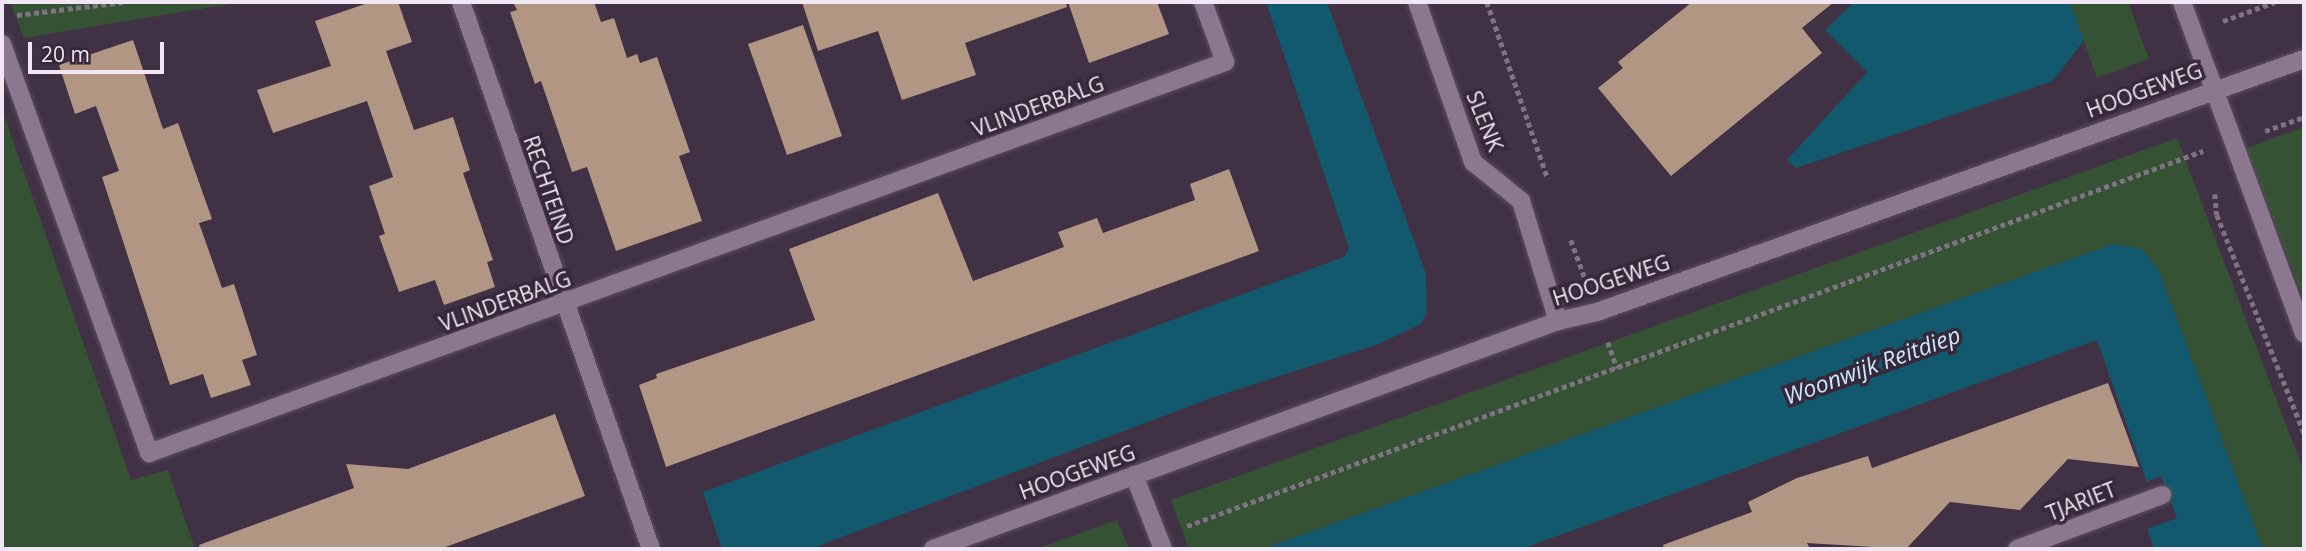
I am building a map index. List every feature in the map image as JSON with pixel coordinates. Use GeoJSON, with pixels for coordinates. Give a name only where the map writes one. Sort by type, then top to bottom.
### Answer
{"type":"FeatureCollection","features":[{"type":"Feature","properties":{"kind":"street","name":"RECHTEIND"},"geometry":{"type":"LineString","coordinates":[[461,2],[563,305],[651,549]]}},
{"type":"Feature","properties":{"kind":"street","name":"VLINDERBALG"},"geometry":{"type":"LineString","coordinates":[[2,44],[149,453],[563,305],[1224,62],[1203,2]]}},
{"type":"Feature","properties":{"kind":"street","name":"SLENK"},"geometry":{"type":"LineString","coordinates":[[1417,2],[1473,162],[1521,201],[1558,321]]}},
{"type":"Feature","properties":{"kind":"street"},"geometry":{"type":"LineString","coordinates":[[2182,2],[2304,333]]}},
{"type":"Feature","properties":{"kind":"street","name":"HOOGEWEG"},"geometry":{"type":"LineString","coordinates":[[933,549],[1558,321],[1597,312],[2304,59]]}},
{"type":"Feature","properties":{"kind":"street"},"geometry":{"type":"LineString","coordinates":[[1134,475],[1161,543]]}},
{"type":"Feature","properties":{"kind":"street","name":"TJARIET"},"geometry":{"type":"LineString","coordinates":[[2017,549],[2162,495]]}},
{"type":"Feature","properties":{"kind":"path"},"geometry":{"type":"LineString","coordinates":[[2,18],[124,2]]}},
{"type":"Feature","properties":{"kind":"path"},"geometry":{"type":"LineString","coordinates":[[1486,2],[1550,185]]}},
{"type":"Feature","properties":{"kind":"path"},"geometry":{"type":"LineString","coordinates":[[2188,100],[2210,159]]}},
{"type":"Feature","properties":{"kind":"path"},"geometry":{"type":"LineString","coordinates":[[1161,543],[2208,150]]}},
{"type":"Feature","properties":{"kind":"path"},"geometry":{"type":"LineString","coordinates":[[2215,190],[2217,215],[2304,433]]}},
{"type":"Feature","properties":{"kind":"path"},"geometry":{"type":"LineString","coordinates":[[1569,236],[1597,312]]}},
{"type":"Feature","properties":{"kind":"green space"},"geometry":{"type":"Polygon","coordinates":[[[10,2],[243,2],[24,38],[10,2]]]}},
{"type":"Feature","properties":{"kind":"green space"},"geometry":{"type":"Polygon","coordinates":[[[2070,2],[2128,2],[2149,59],[2097,78],[2070,2]]]}},
{"type":"Feature","properties":{"kind":"green space"},"geometry":{"type":"Polygon","coordinates":[[[2,109],[131,480],[168,470],[195,549],[2,549],[2,109]]]}},
{"type":"Feature","properties":{"kind":"green space"},"geometry":{"type":"Polygon","coordinates":[[[2304,127],[2304,300],[2246,148],[2304,127]]]}},
{"type":"Feature","properties":{"kind":"green space"},"geometry":{"type":"Polygon","coordinates":[[[2177,138],[2304,472],[2304,549],[2263,549],[2159,271],[2142,249],[2113,244],[1262,549],[1189,549],[1171,500],[2177,138]]]}},
{"type":"Feature","properties":{"kind":"green space"},"geometry":{"type":"Polygon","coordinates":[[[1117,520],[1129,549],[1036,549],[1117,520]]]}},
{"type":"Feature","properties":{"kind":"water"},"geometry":{"type":"Polygon","coordinates":[[[1266,2],[1327,2],[1426,274],[1427,313],[1421,324],[1376,345],[1214,397],[810,549],[722,549],[703,492],[1344,257],[1349,248],[1266,2]]]}},
{"type":"Feature","properties":{"kind":"water"},"geometry":{"type":"Polygon","coordinates":[[[1854,2],[2070,2],[2084,40],[2053,81],[1796,168],[1787,160],[1867,72],[1825,30],[1854,2]]]}},
{"type":"Feature","properties":{"kind":"water","name":"Woonwijk Reitdiep"},"geometry":{"type":"Polygon","coordinates":[[[2113,244],[2142,249],[2159,271],[2263,549],[2154,549],[2147,529],[2177,518],[2161,476],[2147,482],[2097,340],[1521,549],[1262,549],[2113,244]]]}},
{"type":"Feature","properties":{"kind":"building"},"geometry":{"type":"Polygon","coordinates":[[[371,2],[398,2],[412,42],[386,51],[414,130],[453,117],[470,170],[463,173],[493,260],[487,262],[495,287],[444,305],[435,280],[399,292],[379,236],[385,234],[369,186],[393,177],[367,101],[273,133],[257,90],[331,66],[315,21],[371,2]]]}},
{"type":"Feature","properties":{"kind":"building"},"geometry":{"type":"Polygon","coordinates":[[[513,2],[594,2],[601,22],[614,18],[627,58],[637,54],[640,63],[657,57],[690,152],[679,156],[702,221],[616,251],[587,167],[572,172],[541,81],[535,84],[510,12],[517,10],[513,2]]]}},
{"type":"Feature","properties":{"kind":"building"},"geometry":{"type":"Polygon","coordinates":[[[802,2],[1066,2],[1067,7],[965,43],[976,75],[902,100],[878,31],[818,51],[802,2]]]}},
{"type":"Feature","properties":{"kind":"building"},"geometry":{"type":"Polygon","coordinates":[[[1068,2],[1157,2],[1169,34],[1089,63],[1068,2]]]}},
{"type":"Feature","properties":{"kind":"building"},"geometry":{"type":"Polygon","coordinates":[[[1692,2],[1834,2],[1802,28],[1822,53],[1671,176],[1598,88],[1623,68],[1618,62],[1692,2]]]}},
{"type":"Feature","properties":{"kind":"building"},"geometry":{"type":"Polygon","coordinates":[[[803,25],[842,136],[787,155],[748,44],[803,25]]]}},
{"type":"Feature","properties":{"kind":"building"},"geometry":{"type":"Polygon","coordinates":[[[133,40],[163,129],[178,123],[212,219],[199,223],[222,288],[234,284],[257,355],[242,360],[251,385],[211,398],[203,374],[170,385],[102,177],[119,171],[96,106],[75,114],[59,65],[133,40]]]}},
{"type":"Feature","properties":{"kind":"building"},"geometry":{"type":"Polygon","coordinates":[[[1229,169],[1259,251],[666,467],[639,385],[657,378],[656,374],[815,320],[789,249],[938,193],[973,281],[1064,247],[1058,232],[1097,218],[1103,233],[1195,200],[1190,184],[1229,169]]]}},
{"type":"Feature","properties":{"kind":"building"},"geometry":{"type":"Polygon","coordinates":[[[2108,383],[2139,467],[2068,459],[2020,510],[1950,502],[1906,549],[1807,543],[1810,549],[1664,549],[1663,545],[1752,512],[1748,502],[1797,478],[1868,456],[1872,468],[2108,383]]]}},
{"type":"Feature","properties":{"kind":"building"},"geometry":{"type":"Polygon","coordinates":[[[555,414],[585,496],[440,549],[200,549],[199,545],[354,488],[346,464],[408,469],[555,414]]]}}]}
